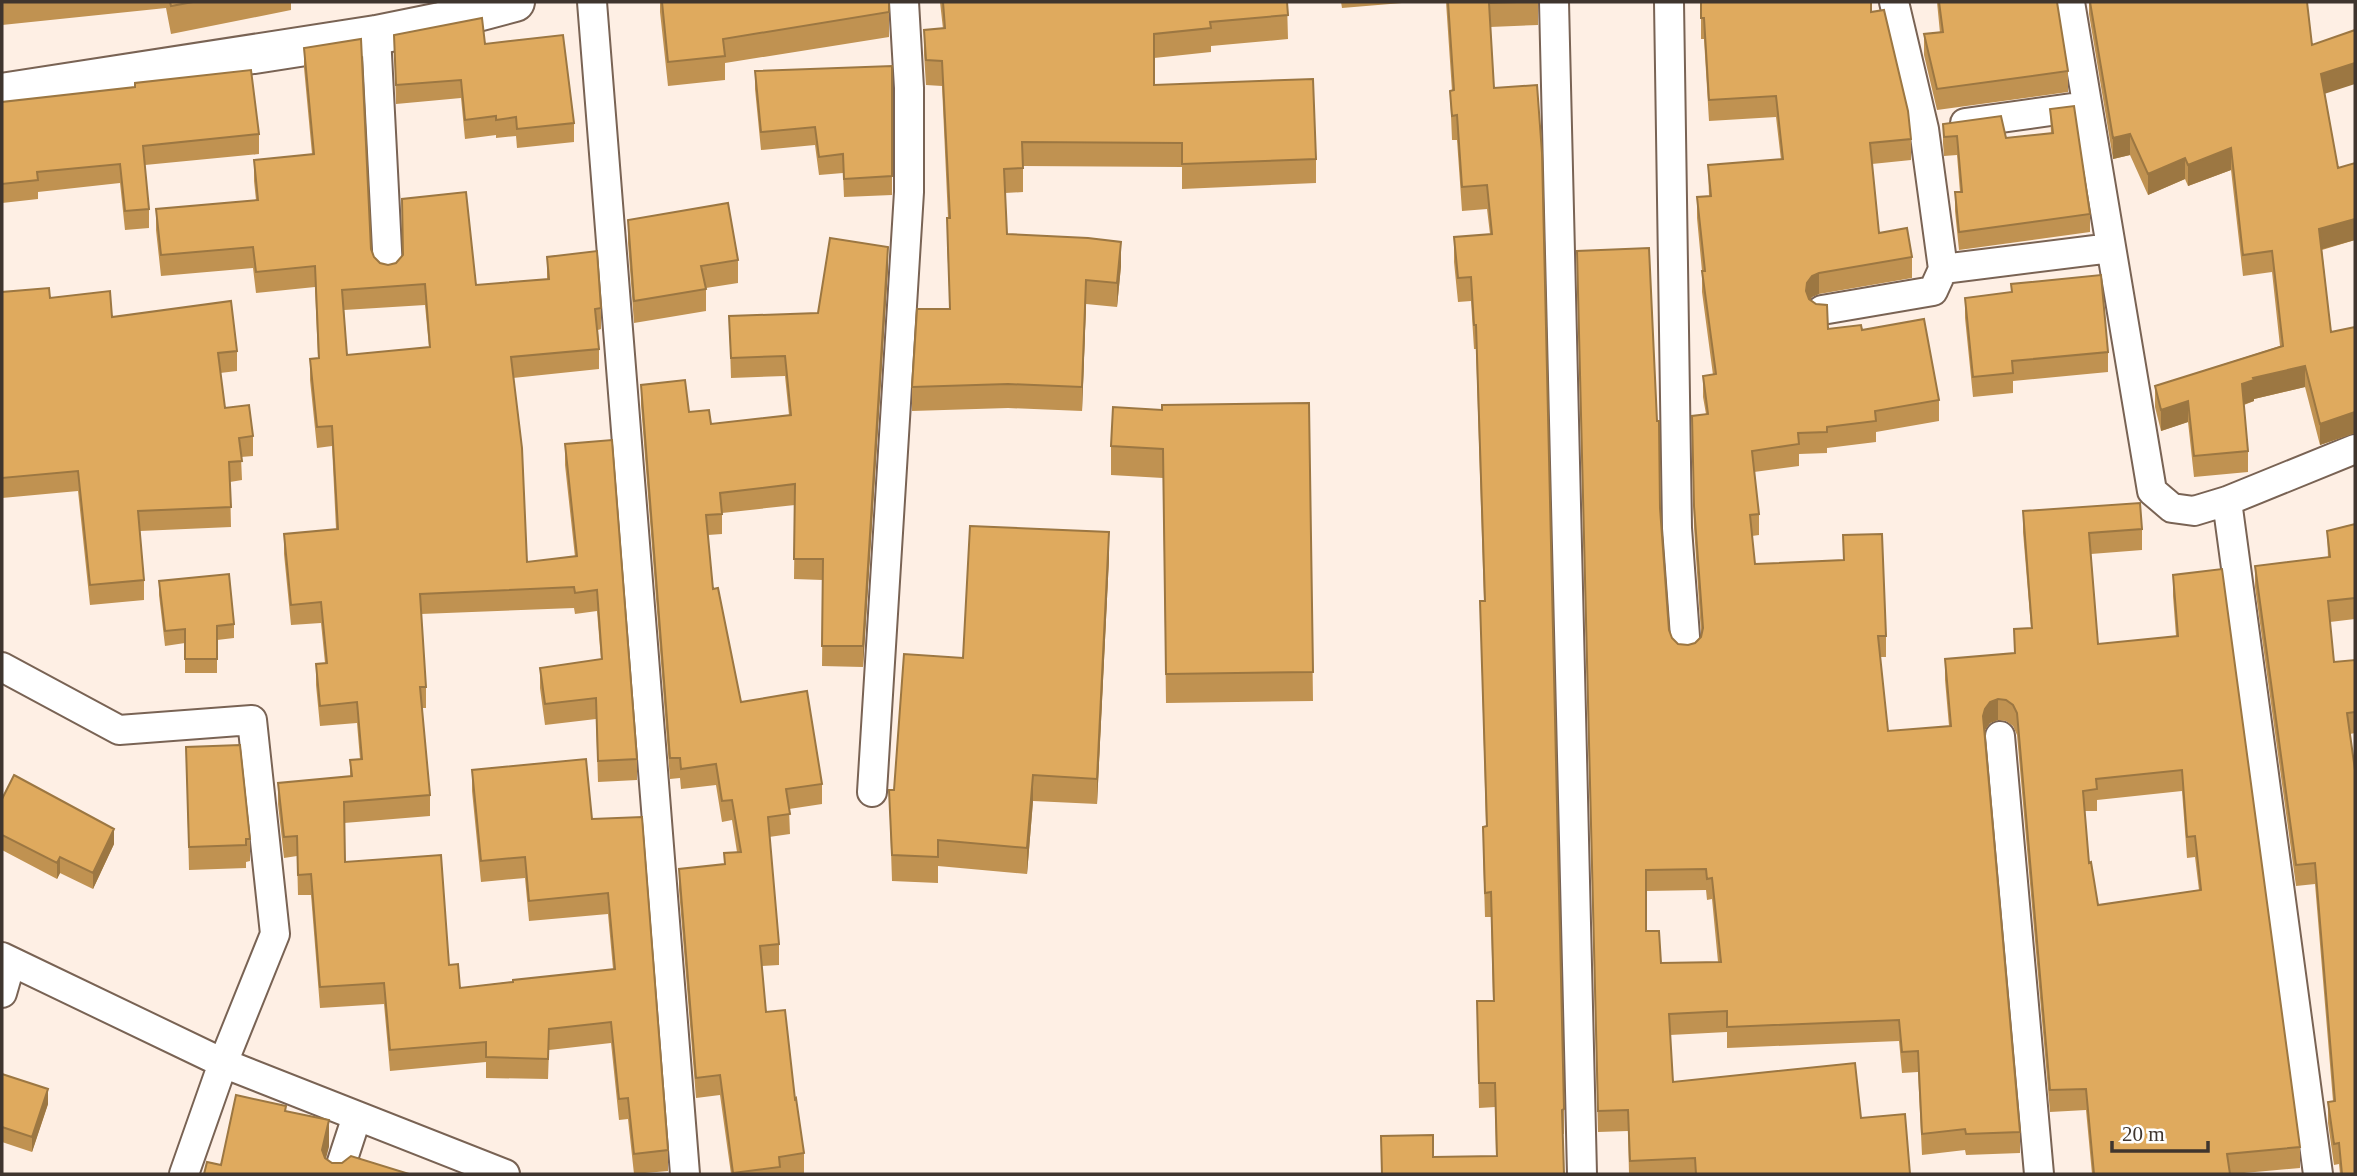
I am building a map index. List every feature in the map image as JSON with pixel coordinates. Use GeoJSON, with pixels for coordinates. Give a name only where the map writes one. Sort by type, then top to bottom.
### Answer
{"type":"FeatureCollection","features":[{"type":"Feature","properties":{"kind":"street"},"geometry":{"type":"LineString","coordinates":[[2,93],[376,35],[440,22],[514,2]]}},
{"type":"Feature","properties":{"kind":"street"},"geometry":{"type":"LineString","coordinates":[[592,2],[685,1174]]}},
{"type":"Feature","properties":{"kind":"street"},"geometry":{"type":"LineString","coordinates":[[872,792],[909,192],[909,88],[904,2]]}},
{"type":"Feature","properties":{"kind":"street"},"geometry":{"type":"LineString","coordinates":[[1555,2],[1582,1174]]}},
{"type":"Feature","properties":{"kind":"street"},"geometry":{"type":"LineString","coordinates":[[1669,2],[1677,528],[1686,650]]}},
{"type":"Feature","properties":{"kind":"street"},"geometry":{"type":"LineString","coordinates":[[1822,310],[1933,291],[1942,268],[1924,129],[1894,2]]}},
{"type":"Feature","properties":{"kind":"street"},"geometry":{"type":"LineString","coordinates":[[2070,2],[2152,491],[2172,508],[2194,511],[2227,501],[2355,449]]}},
{"type":"Feature","properties":{"kind":"street"},"geometry":{"type":"LineString","coordinates":[[376,35],[388,270]]}},
{"type":"Feature","properties":{"kind":"street"},"geometry":{"type":"LineString","coordinates":[[1924,129],[2086,106]]}},
{"type":"Feature","properties":{"kind":"street"},"geometry":{"type":"LineString","coordinates":[[1942,268],[2111,248]]}},
{"type":"Feature","properties":{"kind":"street"},"geometry":{"type":"LineString","coordinates":[[2227,501],[2318,1174]]}},
{"type":"Feature","properties":{"kind":"street"},"geometry":{"type":"LineString","coordinates":[[2,667],[119,730],[252,720],[275,934],[223,1063],[184,1174]]}},
{"type":"Feature","properties":{"kind":"street"},"geometry":{"type":"LineString","coordinates":[[2000,736],[2039,1174]]}},
{"type":"Feature","properties":{"kind":"street"},"geometry":{"type":"LineString","coordinates":[[2,993],[7,959],[223,1063],[505,1174]]}},
{"type":"Feature","properties":{"kind":"street"},"geometry":{"type":"LineString","coordinates":[[338,1174],[357,1116]]}},
{"type":"Feature","properties":{"kind":"building"},"geometry":{"type":"Polygon","coordinates":[[[170,2],[193,2],[171,6],[170,2]]]}},
{"type":"Feature","properties":{"kind":"building"},"geometry":{"type":"Polygon","coordinates":[[[662,2],[889,2],[889,12],[723,39],[725,56],[668,62],[662,2]]]}},
{"type":"Feature","properties":{"kind":"building"},"geometry":{"type":"Polygon","coordinates":[[[943,2],[1287,2],[1288,15],[1210,22],[1211,28],[1154,34],[1154,85],[1313,79],[1316,159],[1182,164],[1182,143],[1022,142],[1023,168],[1004,169],[1007,234],[1121,242],[1117,283],[1086,280],[1082,387],[1008,384],[912,387],[917,309],[950,309],[947,218],[950,218],[942,61],[926,60],[924,30],[945,28],[943,2]]]}},
{"type":"Feature","properties":{"kind":"building"},"geometry":{"type":"Polygon","coordinates":[[[1448,2],[1517,2],[1489,3],[1494,88],[1537,85],[1542,153],[1564,1174],[1382,1174],[1381,1136],[1433,1135],[1433,1157],[1497,1156],[1495,1083],[1479,1083],[1477,1001],[1494,1001],[1491,892],[1485,893],[1483,827],[1487,826],[1480,601],[1485,601],[1476,325],[1471,277],[1458,278],[1454,237],[1492,234],[1487,185],[1462,187],[1457,115],[1452,116],[1450,91],[1454,90],[1448,2]]]}},
{"type":"Feature","properties":{"kind":"building"},"geometry":{"type":"Polygon","coordinates":[[[1701,2],[1871,2],[1871,12],[1884,10],[1908,111],[1911,139],[1870,143],[1879,233],[1907,228],[1912,257],[1819,273],[1812,276],[1806,291],[1809,299],[1816,304],[1827,305],[1828,329],[1861,325],[1862,330],[1924,319],[1939,400],[1875,411],[1876,421],[1827,427],[1827,432],[1798,433],[1799,444],[1752,451],[1759,514],[1750,515],[1755,564],[1844,560],[1843,535],[1882,534],[1886,636],[1878,636],[1888,731],[1951,726],[1945,659],[2015,653],[2014,629],[2032,628],[2023,511],[2140,503],[2142,529],[2089,533],[2098,644],[2178,636],[2173,575],[2222,569],[2300,1147],[2227,1154],[2230,1174],[2094,1174],[2086,1089],[2050,1090],[2017,713],[2013,705],[1998,699],[1990,702],[1983,716],[2020,1132],[1966,1134],[1965,1129],[1922,1134],[1918,1051],[1902,1052],[1899,1020],[1727,1027],[1727,1011],[1669,1014],[1673,1082],[1855,1063],[1861,1118],[1905,1114],[1910,1174],[1696,1174],[1695,1158],[1630,1161],[1628,1110],[1598,1111],[1577,251],[1649,248],[1659,421],[1660,508],[1669,630],[1678,644],[1695,643],[1701,637],[1703,628],[1694,506],[1692,416],[1708,414],[1703,376],[1716,374],[1702,271],[1705,271],[1697,197],[1711,196],[1708,165],[1783,159],[1776,96],[1709,100],[1704,18],[1701,18],[1701,2]],[[2182,770],[2096,779],[2097,789],[2083,791],[2089,863],[2091,862],[2098,905],[2201,890],[2195,836],[2187,837],[2182,770]],[[1706,869],[1646,870],[1646,931],[1659,931],[1661,963],[1721,962],[1712,878],[1707,879],[1706,869]]]}},
{"type":"Feature","properties":{"kind":"building"},"geometry":{"type":"Polygon","coordinates":[[[1939,2],[2057,2],[2068,71],[1937,89],[1924,34],[1943,32],[1939,2]]]}},
{"type":"Feature","properties":{"kind":"building"},"geometry":{"type":"Polygon","coordinates":[[[2090,2],[2307,2],[2312,45],[2355,30],[2355,63],[2321,74],[2338,168],[2355,163],[2355,219],[2319,229],[2331,332],[2355,327],[2355,412],[2320,424],[2305,366],[2253,378],[2254,380],[2242,384],[2248,451],[2194,456],[2188,401],[2161,410],[2155,386],[2283,346],[2272,251],[2243,255],[2231,148],[2188,165],[2185,158],[2148,174],[2130,134],[2113,138],[2090,2]]]}},
{"type":"Feature","properties":{"kind":"building"},"geometry":{"type":"Polygon","coordinates":[[[482,18],[485,44],[563,35],[574,123],[517,129],[516,117],[496,120],[496,116],[465,120],[461,80],[396,85],[394,35],[482,18]]]}},
{"type":"Feature","properties":{"kind":"building"},"geometry":{"type":"Polygon","coordinates":[[[361,39],[371,249],[380,263],[396,263],[403,255],[402,199],[466,192],[476,285],[549,279],[547,257],[597,251],[601,308],[595,309],[599,349],[511,357],[522,448],[527,562],[577,556],[565,444],[612,440],[637,759],[598,761],[596,698],[545,704],[540,668],[602,659],[597,590],[575,593],[574,587],[420,594],[426,687],[420,687],[430,795],[344,802],[345,862],[441,855],[449,965],[458,964],[460,988],[615,969],[608,893],[529,901],[525,857],[481,861],[472,770],[586,759],[592,819],[642,817],[668,1150],[634,1154],[628,1098],[619,1099],[611,1022],[549,1029],[548,1059],[486,1057],[486,1042],[390,1050],[384,983],[320,987],[311,874],[298,875],[297,836],[284,837],[278,783],[352,776],[350,760],[362,759],[357,702],[320,706],[316,664],[327,663],[321,602],[291,605],[284,534],[338,529],[332,426],[317,427],[310,359],[319,358],[315,266],[256,272],[253,247],[161,255],[156,209],[258,200],[254,160],[314,154],[304,48],[361,39]],[[425,284],[342,290],[347,355],[430,347],[425,284]]]}},
{"type":"Feature","properties":{"kind":"building"},"geometry":{"type":"Polygon","coordinates":[[[892,66],[892,176],[844,179],[843,154],[819,157],[815,127],[761,132],[755,71],[892,66]]]}},
{"type":"Feature","properties":{"kind":"building"},"geometry":{"type":"Polygon","coordinates":[[[251,70],[259,134],[143,146],[149,209],[125,211],[120,164],[37,172],[38,180],[2,184],[2,102],[251,70]]]}},
{"type":"Feature","properties":{"kind":"building"},"geometry":{"type":"Polygon","coordinates":[[[2074,106],[2090,214],[1959,232],[1955,192],[1962,192],[1957,136],[1944,137],[1943,124],[2001,116],[2006,138],[2053,133],[2050,109],[2074,106]]]}},
{"type":"Feature","properties":{"kind":"building"},"geometry":{"type":"Polygon","coordinates":[[[728,203],[738,260],[701,266],[706,289],[634,301],[628,220],[728,203]]]}},
{"type":"Feature","properties":{"kind":"building"},"geometry":{"type":"Polygon","coordinates":[[[830,238],[888,247],[863,646],[822,646],[823,559],[794,559],[795,484],[720,493],[722,514],[706,515],[713,589],[718,588],[741,702],[807,691],[822,784],[786,789],[790,814],[768,817],[779,944],[760,946],[766,1012],[785,1010],[804,1153],[779,1157],[780,1167],[733,1173],[720,1075],[696,1078],[679,869],[725,864],[724,853],[741,852],[732,800],[722,801],[716,764],[681,769],[680,758],[670,758],[641,385],[685,380],[689,412],[709,410],[711,424],[791,415],[785,356],[731,358],[729,316],[818,313],[830,238]]]}},
{"type":"Feature","properties":{"kind":"building"},"geometry":{"type":"Polygon","coordinates":[[[2101,275],[2108,352],[2012,361],[2013,373],[1973,377],[1965,298],[2012,292],[2011,284],[2101,275]]]}},
{"type":"Feature","properties":{"kind":"building"},"geometry":{"type":"Polygon","coordinates":[[[49,288],[50,298],[110,291],[112,317],[231,301],[237,351],[218,353],[225,408],[249,405],[253,436],[239,438],[242,461],[229,462],[231,507],[138,511],[144,580],[90,585],[78,471],[2,478],[2,292],[49,288]]]}},
{"type":"Feature","properties":{"kind":"building"},"geometry":{"type":"Polygon","coordinates":[[[1309,403],[1313,672],[1166,674],[1163,449],[1111,446],[1113,407],[1162,410],[1162,405],[1309,403]]]}},
{"type":"Feature","properties":{"kind":"building"},"geometry":{"type":"Polygon","coordinates":[[[2355,524],[2355,598],[2328,601],[2334,662],[2355,660],[2355,712],[2347,713],[2355,770],[2355,1174],[2342,1174],[2339,1143],[2334,1144],[2328,1102],[2335,1101],[2315,863],[2296,865],[2255,566],[2330,557],[2327,531],[2355,524]]]}},
{"type":"Feature","properties":{"kind":"building"},"geometry":{"type":"Polygon","coordinates":[[[970,526],[1109,532],[1097,779],[1033,775],[1027,848],[938,840],[938,857],[892,855],[889,790],[894,790],[904,654],[963,658],[970,526]]]}},
{"type":"Feature","properties":{"kind":"building"},"geometry":{"type":"Polygon","coordinates":[[[229,574],[234,624],[217,626],[217,659],[185,659],[185,629],[165,631],[159,581],[229,574]]]}},
{"type":"Feature","properties":{"kind":"building"},"geometry":{"type":"Polygon","coordinates":[[[240,745],[250,839],[246,839],[246,845],[189,847],[186,747],[240,745]]]}},
{"type":"Feature","properties":{"kind":"building"},"geometry":{"type":"Polygon","coordinates":[[[14,775],[114,829],[93,873],[60,857],[57,863],[2,835],[2,799],[14,775]]]}},
{"type":"Feature","properties":{"kind":"building"},"geometry":{"type":"Polygon","coordinates":[[[2,1074],[48,1089],[32,1137],[2,1127],[2,1074]]]}},
{"type":"Feature","properties":{"kind":"building"},"geometry":{"type":"Polygon","coordinates":[[[236,1095],[286,1106],[285,1111],[329,1120],[322,1150],[325,1158],[332,1163],[342,1163],[351,1156],[409,1174],[204,1174],[207,1162],[221,1165],[236,1095]]]}}]}
